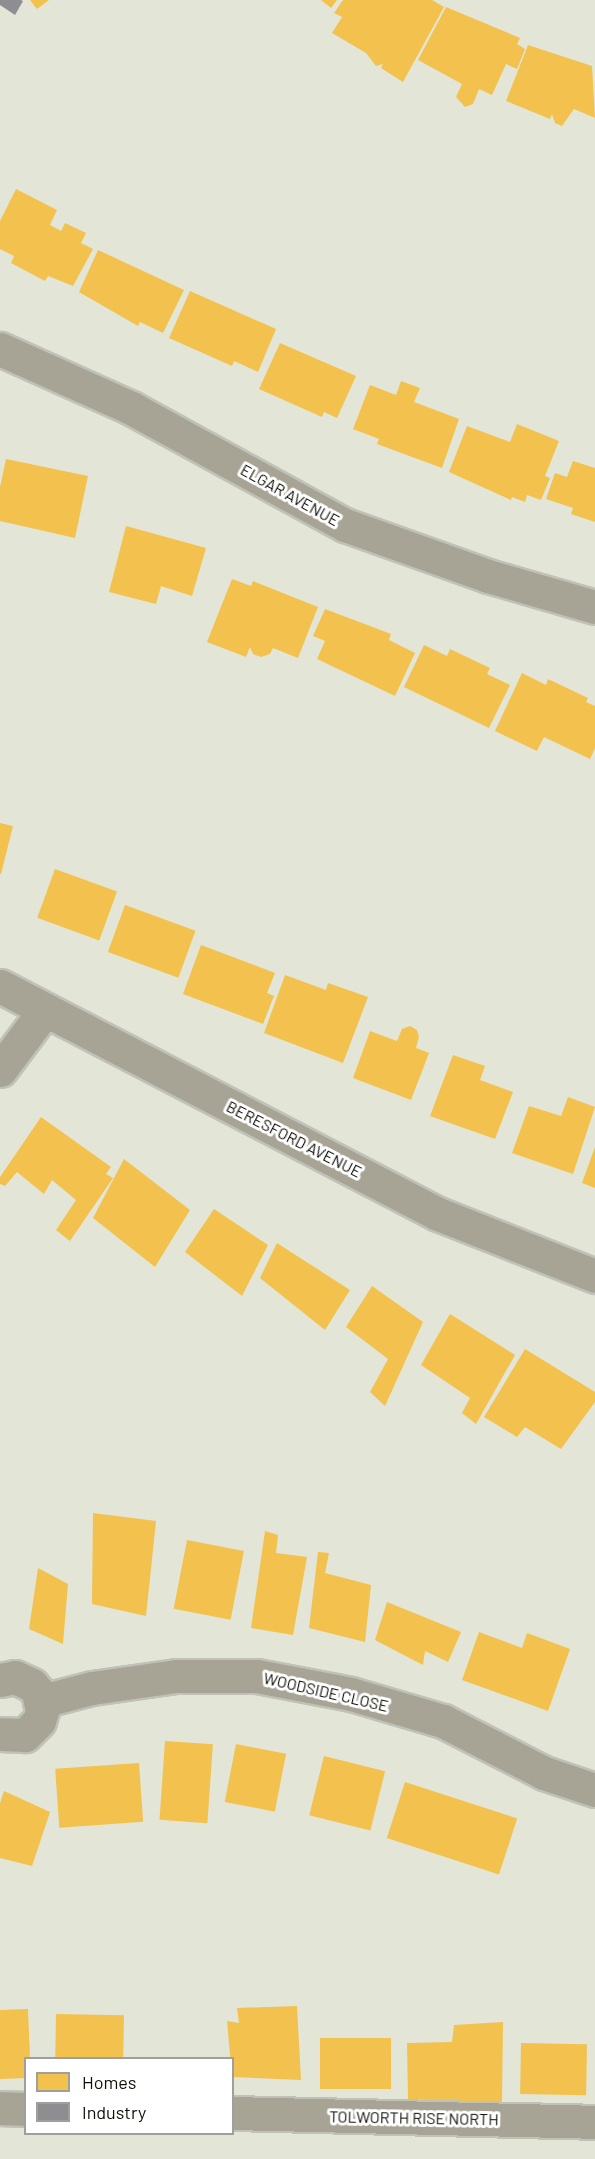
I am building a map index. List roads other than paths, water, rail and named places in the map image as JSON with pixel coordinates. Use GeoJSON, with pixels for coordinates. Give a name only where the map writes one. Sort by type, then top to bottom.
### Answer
{"type":"FeatureCollection","features":[{"type":"Feature","properties":{"kind":"street","name":"ELGAR AVENUE"},"geometry":{"type":"LineString","coordinates":[[0,349],[131,408],[345,525],[488,576],[595,607]]}},
{"type":"Feature","properties":{"kind":"street","name":"BERESFORD AVENUE"},"geometry":{"type":"LineString","coordinates":[[0,986],[438,1214],[595,1276]]}},
{"type":"Feature","properties":{"kind":"street"},"geometry":{"type":"LineString","coordinates":[[0,1070],[45,1010]]}},
{"type":"Feature","properties":{"kind":"street","name":"WOODSIDE CLOSE"},"geometry":{"type":"LineString","coordinates":[[42,1701],[92,1688],[176,1676],[257,1676],[351,1694],[442,1721],[544,1773],[595,1790]]}},
{"type":"Feature","properties":{"kind":"street"},"geometry":{"type":"LineString","coordinates":[[0,1680],[24,1680],[38,1692],[42,1701],[42,1711],[33,1729],[15,1737],[0,1734]]}},
{"type":"Feature","properties":{"kind":"street"},"geometry":{"type":"LineString","coordinates":[[0,2108],[24,2109]]}},
{"type":"Feature","properties":{"kind":"street","name":"TOLWORTH RISE NORTH"},"geometry":{"type":"LineString","coordinates":[[234,2114],[595,2122]]}}]}
